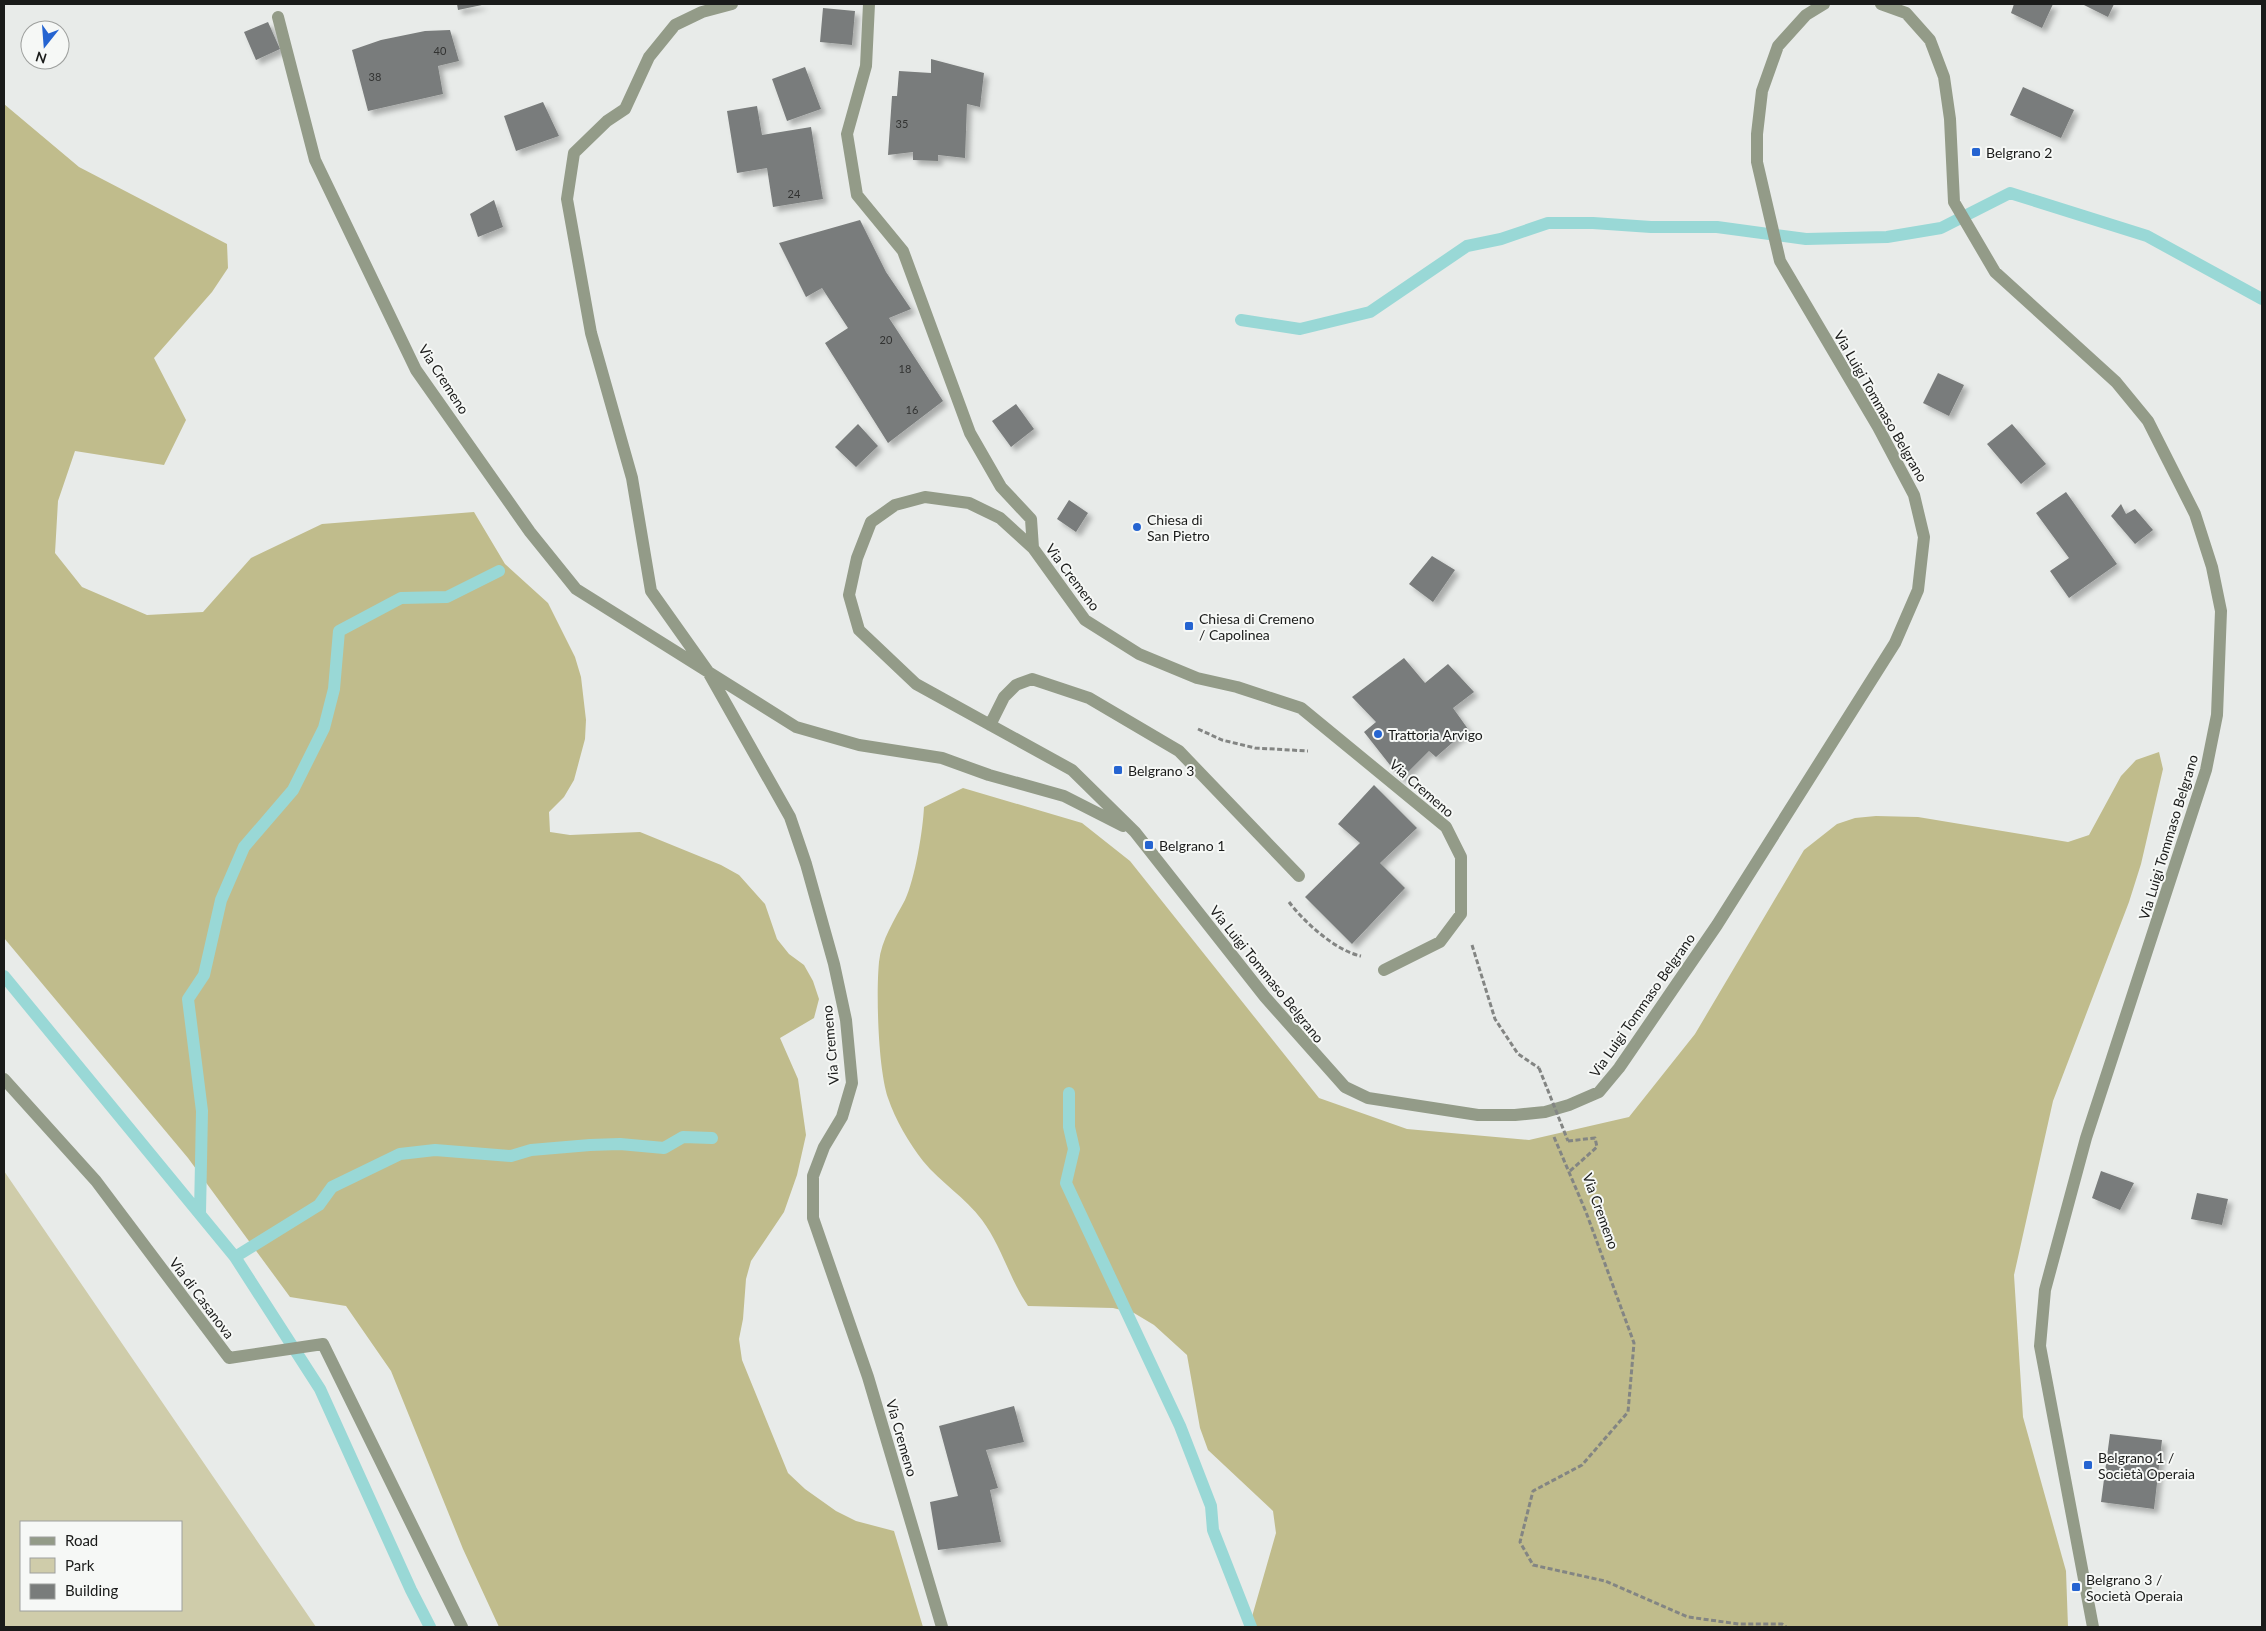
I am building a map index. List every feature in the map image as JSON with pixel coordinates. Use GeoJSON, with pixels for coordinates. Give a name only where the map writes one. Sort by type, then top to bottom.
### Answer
{"type":"FeatureCollection","features":[{"type":"Feature","properties":{"kind":"street","name":"Via Cremeno"},"geometry":{"type":"LineString","coordinates":[[732,4],[702,12],[675,25],[649,57],[624,109],[607,121],[574,153],[567,199],[592,333],[632,478],[651,591],[707,670],[790,817],[806,864],[834,964],[846,1020],[852,1083],[842,1117],[824,1147],[812,1176],[813,1218],[868,1377],[942,1627]]}},
{"type":"Feature","properties":{"kind":"street","name":"Via Cremeno"},"geometry":{"type":"LineString","coordinates":[[869,4],[866,66],[847,134],[857,195],[903,251],[970,433],[1000,487],[1031,519],[1033,548],[1085,620],[1139,654],[1197,678],[1237,687],[1301,708],[1390,779],[1446,827],[1461,858],[1461,914]]}},
{"type":"Feature","properties":{"kind":"street","name":"Via Luigi Tommaso Belgrano"},"geometry":{"type":"LineString","coordinates":[[1033,548],[1000,518],[969,503],[926,497],[895,505],[871,522],[857,558],[849,595],[859,630],[916,684],[1072,770],[1135,832],[1264,997],[1345,1087],[1368,1098],[1422,1108],[1478,1115],[1515,1115],[1545,1112],[1569,1105],[1599,1092],[1619,1068],[1717,925],[1895,643],[1918,590],[1924,537],[1914,495],[1878,427],[1780,262],[1757,162],[1757,134],[1762,90],[1778,46],[1806,15],[1824,4]]}},
{"type":"Feature","properties":{"kind":"street","name":"Via Luigi Tommaso Belgrano"},"geometry":{"type":"LineString","coordinates":[[1881,4],[1906,14],[1930,40],[1944,78],[1950,119],[1954,202],[1996,272],[2116,382],[2148,421],[2195,514],[2212,567],[2222,611],[2217,715],[2206,770],[2086,1138],[2045,1290],[2040,1346],[2093,1627]]}},
{"type":"Feature","properties":{"kind":"street","name":"Via Cremeno"},"geometry":{"type":"LineString","coordinates":[[278,17],[315,160],[416,370],[530,532],[576,589],[796,727],[859,745],[942,758],[990,775],[1064,796],[1135,832]]}},
{"type":"Feature","properties":{"kind":"street"},"geometry":{"type":"LineString","coordinates":[[990,725],[1004,697],[1016,685],[1032,679],[1089,698],[1179,751],[1299,876]]}},
{"type":"Feature","properties":{"kind":"street"},"geometry":{"type":"LineString","coordinates":[[1384,970],[1440,942],[1461,914]]}},
{"type":"Feature","properties":{"kind":"street","name":"Via di Casanova"},"geometry":{"type":"LineString","coordinates":[[4,1079],[96,1182],[229,1358],[323,1344],[462,1627]]}},
{"type":"Feature","properties":{"kind":"path"},"geometry":{"type":"LineString","coordinates":[[1196,728],[1222,740],[1255,748],[1289,748],[1326,753],[1351,748]]}},
{"type":"Feature","properties":{"kind":"path"},"geometry":{"type":"LineString","coordinates":[[1284,860],[1279,890],[1299,915],[1347,953],[1398,963]]}},
{"type":"Feature","properties":{"kind":"path","name":"Via Cremeno"},"geometry":{"type":"LineString","coordinates":[[1461,914],[1495,1019],[1518,1054],[1539,1068],[1568,1141],[1595,1138],[1597,1147],[1570,1171],[1634,1343],[1628,1412],[1582,1465],[1533,1491],[1520,1542],[1533,1565],[1605,1581],[1688,1616],[1739,1624],[1782,1624],[1786,1627]]}},
{"type":"Feature","properties":{"kind":"path"},"geometry":{"type":"LineString","coordinates":[[1545,1112],[1570,1171]]}},
{"type":"Feature","properties":{"kind":"green space"},"geometry":{"type":"Polygon","coordinates":[[[4,1171],[316,1627],[4,1627],[4,1171]]]}},
{"type":"Feature","properties":{"kind":"shaded area"},"geometry":{"type":"Polygon","coordinates":[[[4,104],[79,167],[227,244],[228,268],[212,292],[154,358],[186,420],[164,465],[75,451],[58,501],[55,553],[82,587],[147,615],[203,612],[251,558],[322,524],[474,512],[505,564],[548,603],[575,657],[581,677],[586,720],[585,739],[574,780],[564,797],[549,812],[550,832],[570,835],[640,832],[721,865],[739,875],[765,904],[777,939],[789,954],[804,965],[813,981],[819,999],[814,1018],[780,1038],[798,1079],[806,1135],[797,1175],[784,1212],[751,1261],[746,1279],[743,1319],[739,1339],[742,1360],[788,1473],[805,1489],[836,1511],[856,1521],[894,1531],[923,1627],[499,1627],[463,1549],[391,1371],[346,1306],[290,1297],[188,1158],[4,938],[4,104]]]}},
{"type":"Feature","properties":{"kind":"shaded area"},"geometry":{"type":"Polygon","coordinates":[[[2159,752],[2163,769],[2141,864],[2129,902],[2053,1101],[2014,1275],[2023,1417],[2066,1571],[2068,1627],[1249,1627],[1276,1533],[1273,1511],[1208,1450],[1200,1428],[1187,1355],[1154,1325],[1134,1313],[1113,1308],[1028,1306],[989,1230],[968,1204],[923,1161],[903,1131],[888,1098],[882,1069],[879,1031],[880,954],[885,938],[909,891],[920,841],[924,807],[963,788],[1082,823],[1130,861],[1319,1098],[1407,1129],[1529,1140],[1629,1117],[1695,1034],[1804,850],[1837,824],[1855,818],[1876,816],[1918,817],[2068,842],[2089,835],[2121,776],[2136,760],[2159,752]]]}},
{"type":"Feature","properties":{"kind":"building"},"geometry":{"type":"Polygon","coordinates":[[[457,4],[482,4],[482,5],[458,10],[457,4]]]}},
{"type":"Feature","properties":{"kind":"building"},"geometry":{"type":"Polygon","coordinates":[[[2014,4],[2053,4],[2042,28],[2011,13],[2014,4]]]}},
{"type":"Feature","properties":{"kind":"building"},"geometry":{"type":"Polygon","coordinates":[[[2082,4],[2114,4],[2108,17],[2082,4]]]}},
{"type":"Feature","properties":{"kind":"building"},"geometry":{"type":"Polygon","coordinates":[[[823,8],[855,11],[852,45],[820,42],[823,8]]]}},
{"type":"Feature","properties":{"kind":"building"},"geometry":{"type":"Polygon","coordinates":[[[268,22],[280,49],[256,60],[244,32],[268,22]]]}},
{"type":"Feature","properties":{"kind":"building"},"geometry":{"type":"Polygon","coordinates":[[[450,30],[459,61],[438,66],[443,94],[368,111],[352,50],[381,40],[425,31],[450,30]]]}},
{"type":"Feature","properties":{"kind":"building"},"geometry":{"type":"Polygon","coordinates":[[[931,59],[984,73],[980,107],[967,104],[965,158],[938,155],[938,161],[913,160],[913,152],[888,155],[892,96],[897,96],[899,71],[931,73],[931,59]]]}},
{"type":"Feature","properties":{"kind":"building"},"geometry":{"type":"Polygon","coordinates":[[[805,67],[821,109],[787,121],[772,79],[805,67]]]}},
{"type":"Feature","properties":{"kind":"building"},"geometry":{"type":"Polygon","coordinates":[[[2023,87],[2074,110],[2061,138],[2010,115],[2023,87]]]}},
{"type":"Feature","properties":{"kind":"building"},"geometry":{"type":"Polygon","coordinates":[[[543,102],[559,136],[516,151],[504,116],[543,102]]]}},
{"type":"Feature","properties":{"kind":"building"},"geometry":{"type":"Polygon","coordinates":[[[757,106],[762,135],[811,127],[823,199],[773,207],[767,168],[737,173],[727,111],[757,106]]]}},
{"type":"Feature","properties":{"kind":"building"},"geometry":{"type":"Polygon","coordinates":[[[494,200],[503,227],[478,237],[470,214],[494,200]]]}},
{"type":"Feature","properties":{"kind":"building"},"geometry":{"type":"Polygon","coordinates":[[[860,220],[886,272],[911,309],[889,318],[943,401],[888,443],[825,343],[848,328],[822,288],[806,297],[779,243],[860,220]]]}},
{"type":"Feature","properties":{"kind":"building"},"geometry":{"type":"Polygon","coordinates":[[[1938,373],[1964,385],[1949,416],[1923,403],[1938,373]]]}},
{"type":"Feature","properties":{"kind":"building"},"geometry":{"type":"Polygon","coordinates":[[[1016,404],[1034,429],[1011,447],[992,421],[1016,404]]]}},
{"type":"Feature","properties":{"kind":"building"},"geometry":{"type":"Polygon","coordinates":[[[858,424],[878,446],[856,467],[835,447],[858,424]]]}},
{"type":"Feature","properties":{"kind":"building"},"geometry":{"type":"Polygon","coordinates":[[[2012,424],[2046,464],[2021,484],[1987,444],[2012,424]]]}},
{"type":"Feature","properties":{"kind":"building"},"geometry":{"type":"Polygon","coordinates":[[[2066,492],[2117,564],[2069,598],[2050,571],[2069,558],[2036,513],[2066,492]]]}},
{"type":"Feature","properties":{"kind":"building"},"geometry":{"type":"Polygon","coordinates":[[[1069,500],[1088,513],[1076,532],[1057,519],[1069,500]]]}},
{"type":"Feature","properties":{"kind":"building"},"geometry":{"type":"Polygon","coordinates":[[[2121,504],[2126,514],[2135,509],[2153,530],[2135,544],[2111,516],[2121,504]]]}},
{"type":"Feature","properties":{"kind":"building"},"geometry":{"type":"Polygon","coordinates":[[[1432,556],[1455,570],[1433,602],[1409,584],[1432,556]]]}},
{"type":"Feature","properties":{"kind":"building"},"geometry":{"type":"Polygon","coordinates":[[[1404,658],[1425,683],[1448,664],[1474,692],[1453,708],[1468,729],[1436,757],[1429,751],[1401,779],[1364,732],[1376,722],[1352,697],[1404,658]]]}},
{"type":"Feature","properties":{"kind":"building"},"geometry":{"type":"Polygon","coordinates":[[[1374,785],[1417,828],[1380,863],[1405,888],[1352,944],[1305,897],[1360,843],[1338,824],[1374,785]]]}},
{"type":"Feature","properties":{"kind":"building"},"geometry":{"type":"Polygon","coordinates":[[[2101,1171],[2134,1183],[2120,1210],[2092,1198],[2101,1171]]]}},
{"type":"Feature","properties":{"kind":"building"},"geometry":{"type":"Polygon","coordinates":[[[2197,1193],[2228,1199],[2222,1225],[2191,1219],[2197,1193]]]}},
{"type":"Feature","properties":{"kind":"building"},"geometry":{"type":"Polygon","coordinates":[[[1014,1406],[1024,1442],[986,1450],[998,1488],[990,1490],[1001,1542],[938,1550],[930,1502],[958,1496],[939,1426],[1014,1406]]]}},
{"type":"Feature","properties":{"kind":"building"},"geometry":{"type":"Polygon","coordinates":[[[2110,1434],[2162,1440],[2154,1509],[2101,1502],[2110,1434]]]}},
{"type":"Feature","properties":{"kind":"waterway"},"geometry":{"type":"LineString","coordinates":[[1241,320],[1300,329],[1370,312],[1467,246],[1501,239],[1548,223],[1593,223],[1651,227],[1717,227],[1806,239],[1887,237],[1941,228],[2010,193],[2147,236],[2262,299]]}},
{"type":"Feature","properties":{"kind":"waterway"},"geometry":{"type":"LineString","coordinates":[[200,1213],[202,1111],[188,999],[204,975],[221,900],[244,847],[293,790],[324,728],[334,689],[339,631],[401,598],[447,597],[499,571]]}},
{"type":"Feature","properties":{"kind":"waterway"},"geometry":{"type":"LineString","coordinates":[[4,976],[235,1257],[320,1389],[411,1590],[430,1627]]}},
{"type":"Feature","properties":{"kind":"waterway"},"geometry":{"type":"LineString","coordinates":[[1069,1093],[1069,1127],[1074,1149],[1066,1183],[1180,1426],[1211,1506],[1213,1530],[1251,1627]]}},
{"type":"Feature","properties":{"kind":"waterway"},"geometry":{"type":"LineString","coordinates":[[235,1257],[319,1205],[332,1187],[400,1154],[435,1150],[511,1156],[531,1150],[590,1145],[620,1144],[664,1148],[683,1137],[712,1138]]}},
{"type":"Feature","properties":{"kind":"place","name":"Belgrano 2"},"geometry":{"type":"Point","coordinates":[1976,152]}},
{"type":"Feature","properties":{"kind":"place","name":"Chiesa di San Pietro"},"geometry":{"type":"Point","coordinates":[1137,527]}},
{"type":"Feature","properties":{"kind":"place","name":"Chiesa di Cremeno / Capolinea"},"geometry":{"type":"Point","coordinates":[1189,626]}},
{"type":"Feature","properties":{"kind":"place","name":"Trattoria Arvigo"},"geometry":{"type":"Point","coordinates":[1378,734]}},
{"type":"Feature","properties":{"kind":"place","name":"Belgrano 3"},"geometry":{"type":"Point","coordinates":[1118,770]}},
{"type":"Feature","properties":{"kind":"place","name":"Belgrano 1"},"geometry":{"type":"Point","coordinates":[1149,845]}},
{"type":"Feature","properties":{"kind":"place","name":"Belgrano 1 / Società Operaia"},"geometry":{"type":"Point","coordinates":[2088,1465]}},
{"type":"Feature","properties":{"kind":"place","name":"Belgrano 3 / Società Operaia"},"geometry":{"type":"Point","coordinates":[2076,1587]}}]}
